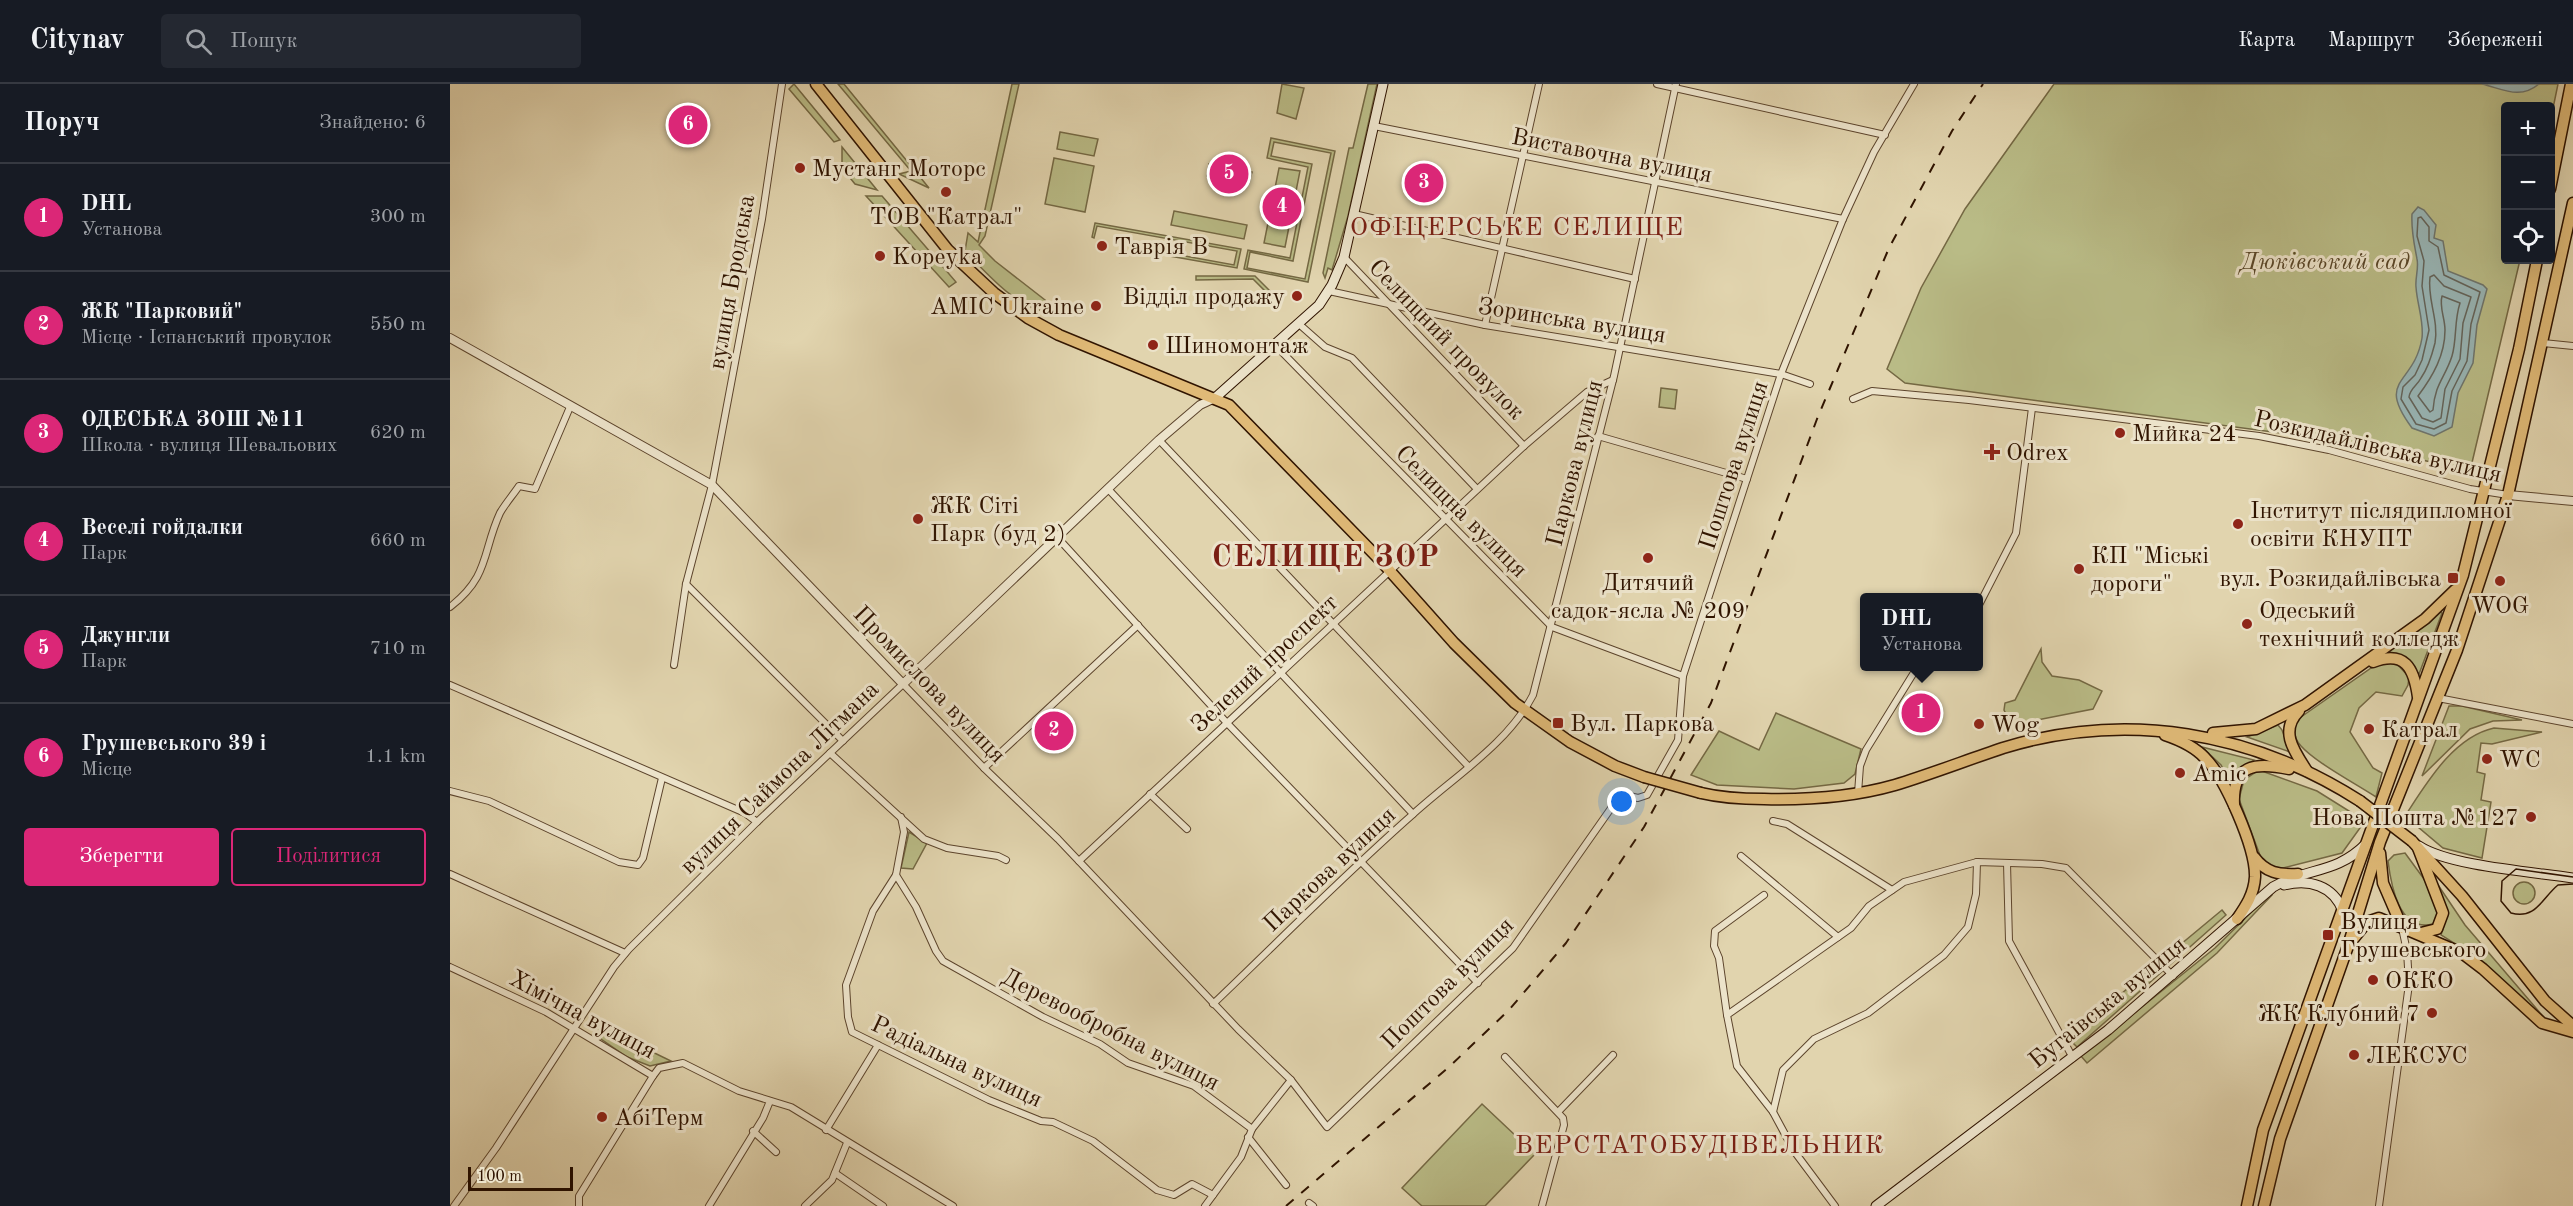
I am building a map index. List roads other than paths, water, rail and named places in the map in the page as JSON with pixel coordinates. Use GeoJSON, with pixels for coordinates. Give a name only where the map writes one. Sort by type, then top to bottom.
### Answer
{"type":"FeatureCollection","features":[{"type":"Feature","properties":{"kind":"main road"},"geometry":{"type":"LineString","coordinates":[[816,84],[943,244],[970,272],[1002,299],[1028,318],[1075,342],[1215,398],[1240,414],[1454,643],[1525,711],[1585,751],[1644,777],[1727,798],[1807,799],[1858,793],[1894,785],[2004,748],[2047,737],[2084,732],[2147,730],[2192,733],[2248,731],[2305,705]]}},
{"type":"Feature","properties":{"kind":"main road"},"geometry":{"type":"LineString","coordinates":[[1215,398],[1299,324],[1319,305],[1329,291],[1344,257],[1383,84]]}},
{"type":"Feature","properties":{"kind":"main road"},"geometry":{"type":"LineString","coordinates":[[2555,165],[2572,85]]}},
{"type":"Feature","properties":{"kind":"main road"},"geometry":{"type":"LineString","coordinates":[[2264,1206],[2280,1139],[2348,946],[2380,842],[2472,610],[2508,495],[2573,203]]}},
{"type":"Feature","properties":{"kind":"main road"},"geometry":{"type":"LineString","coordinates":[[2247,1206],[2263,1130],[2459,586],[2486,492],[2536,264]]}},
{"type":"Feature","properties":{"kind":"main road"},"geometry":{"type":"LineString","coordinates":[[2308,772],[2292,746],[2288,732],[2292,718],[2305,705],[2426,619],[2459,586]]}},
{"type":"Feature","properties":{"kind":"main road"},"geometry":{"type":"LineString","coordinates":[[2361,666],[2388,657],[2398,659],[2413,672],[2419,699]]}},
{"type":"Feature","properties":{"kind":"main road"},"geometry":{"type":"LineString","coordinates":[[2147,730],[2185,743],[2204,756],[2217,774],[2234,808],[2251,852],[2255,874],[2253,887],[2237,919]]}},
{"type":"Feature","properties":{"kind":"main road"},"geometry":{"type":"LineString","coordinates":[[2192,733],[2235,743],[2308,772],[2360,801],[2414,843],[2445,858],[2573,878]]}},
{"type":"Feature","properties":{"kind":"main road"},"geometry":{"type":"LineString","coordinates":[[2234,808],[2236,783],[2241,774],[2252,767],[2267,765],[2308,772]]}},
{"type":"Feature","properties":{"kind":"main road","name":"Бугаївська вулиця"},"geometry":{"type":"LineString","coordinates":[[1876,1206],[2073,1058],[2174,976],[2273,887],[2298,874],[2339,865],[2367,842]]}},
{"type":"Feature","properties":{"kind":"main road"},"geometry":{"type":"LineString","coordinates":[[2380,842],[2383,883],[2402,927]]}},
{"type":"Feature","properties":{"kind":"main road"},"geometry":{"type":"LineString","coordinates":[[2414,843],[2443,913],[2438,928],[2419,934]]}},
{"type":"Feature","properties":{"kind":"main road"},"geometry":{"type":"LineString","coordinates":[[2414,843],[2462,896],[2537,992],[2573,1026]]}},
{"type":"Feature","properties":{"kind":"main road"},"geometry":{"type":"LineString","coordinates":[[2251,852],[2267,870],[2280,875],[2298,874]]}},
{"type":"Feature","properties":{"kind":"main road"},"geometry":{"type":"LineString","coordinates":[[2273,887],[2300,882],[2316,884],[2334,895],[2343,911]]}},
{"type":"Feature","properties":{"kind":"main road"},"geometry":{"type":"LineString","coordinates":[[2348,946],[2367,922],[2375,918],[2402,927],[2448,945],[2474,961],[2541,1023],[2573,1032]]}},
{"type":"Feature","properties":{"kind":"street","name":"вулиця Бродська"},"geometry":{"type":"LineString","coordinates":[[674,665],[686,585],[712,485],[762,219],[782,84]]}},
{"type":"Feature","properties":{"kind":"street"},"geometry":{"type":"LineString","coordinates":[[1485,325],[1539,84]]}},
{"type":"Feature","properties":{"kind":"street"},"geometry":{"type":"LineString","coordinates":[[1657,84],[1676,86],[1885,135]]}},
{"type":"Feature","properties":{"kind":"street","name":"Поштова вулиця"},"geometry":{"type":"LineString","coordinates":[[1327,1127],[1513,948],[1621,794],[1638,798],[1647,795],[1678,740],[1683,676],[1781,374],[1843,219],[1885,135],[1914,84]]}},
{"type":"Feature","properties":{"kind":"street","name":"Паркова вулиця"},"geometry":{"type":"LineString","coordinates":[[1213,1004],[1361,862],[1469,767],[1525,711],[1533,695],[1552,627],[1613,380],[1676,86]]}},
{"type":"Feature","properties":{"kind":"street","name":"Виставочна вулиця"},"geometry":{"type":"LineString","coordinates":[[1374,126],[1843,219]]}},
{"type":"Feature","properties":{"kind":"street"},"geometry":{"type":"LineString","coordinates":[[1354,214],[1635,279]]}},
{"type":"Feature","properties":{"kind":"street","name":"Селищний провулок"},"geometry":{"type":"LineString","coordinates":[[1344,257],[1387,306],[1524,446]]}},
{"type":"Feature","properties":{"kind":"street","name":"Зоринська вулиця"},"geometry":{"type":"LineString","coordinates":[[1329,291],[1387,306],[1485,325],[1781,374],[1810,384]]}},
{"type":"Feature","properties":{"kind":"street"},"geometry":{"type":"LineString","coordinates":[[1299,324],[1325,347],[1352,358],[1477,489]]}},
{"type":"Feature","properties":{"kind":"street","name":"Промислова вулиця"},"geometry":{"type":"LineString","coordinates":[[450,338],[712,485],[984,768],[1079,861],[1213,1004],[1291,1080],[1327,1127]]}},
{"type":"Feature","properties":{"kind":"street"},"geometry":{"type":"LineString","coordinates":[[2543,343],[2573,346]]}},
{"type":"Feature","properties":{"kind":"street","name":"Селищна вулиця"},"geometry":{"type":"LineString","coordinates":[[1275,345],[1552,627],[1683,676]]}},
{"type":"Feature","properties":{"kind":"street","name":"Зелений проспект"},"geometry":{"type":"LineString","coordinates":[[1079,861],[1524,446],[1587,393],[1613,380]]}},
{"type":"Feature","properties":{"kind":"street","name":"Розкидайлівська вулиця"},"geometry":{"type":"LineString","coordinates":[[1853,399],[1872,391],[2259,436],[2329,450],[2486,492],[2573,501]]}},
{"type":"Feature","properties":{"kind":"street","name":"вулиця Саймона Літмана"},"geometry":{"type":"LineString","coordinates":[[454,1206],[486,1158],[496,1148],[625,953],[757,822],[1160,440],[1200,405],[1215,398]]}},
{"type":"Feature","properties":{"kind":"street"},"geometry":{"type":"LineString","coordinates":[[450,607],[465,596],[482,572],[501,511],[519,486],[535,489],[570,407]]}},
{"type":"Feature","properties":{"kind":"street"},"geometry":{"type":"LineString","coordinates":[[1983,597],[2016,533],[2032,408]]}},
{"type":"Feature","properties":{"kind":"street"},"geometry":{"type":"LineString","coordinates":[[1598,436],[1747,479]]}},
{"type":"Feature","properties":{"kind":"street"},"geometry":{"type":"LineString","coordinates":[[1160,440],[1469,767]]}},
{"type":"Feature","properties":{"kind":"street"},"geometry":{"type":"LineString","coordinates":[[1109,490],[1413,814]]}},
{"type":"Feature","properties":{"kind":"street"},"geometry":{"type":"LineString","coordinates":[[1057,537],[1227,723],[1478,983]]}},
{"type":"Feature","properties":{"kind":"street"},"geometry":{"type":"LineString","coordinates":[[686,585],[843,741]]}},
{"type":"Feature","properties":{"kind":"street"},"geometry":{"type":"LineString","coordinates":[[984,768],[1138,625]]}},
{"type":"Feature","properties":{"kind":"street"},"geometry":{"type":"LineString","coordinates":[[1858,793],[1860,766],[1866,750],[1915,671]]}},
{"type":"Feature","properties":{"kind":"street"},"geometry":{"type":"LineString","coordinates":[[450,686],[745,813],[757,822]]}},
{"type":"Feature","properties":{"kind":"street"},"geometry":{"type":"LineString","coordinates":[[2438,698],[2573,724]]}},
{"type":"Feature","properties":{"kind":"street"},"geometry":{"type":"LineString","coordinates":[[830,753],[924,839],[947,848],[998,856],[1006,860]]}},
{"type":"Feature","properties":{"kind":"street"},"geometry":{"type":"LineString","coordinates":[[450,791],[489,801],[619,861],[638,865],[643,858],[662,778]]}},
{"type":"Feature","properties":{"kind":"street"},"geometry":{"type":"LineString","coordinates":[[1150,794],[1187,829]]}},
{"type":"Feature","properties":{"kind":"street","name":"Радіальна вулиця"},"geometry":{"type":"LineString","coordinates":[[901,817],[904,832],[896,875],[873,911],[846,985],[849,1027],[858,1036],[989,1100],[1041,1120],[1053,1122],[1093,1141],[1157,1190],[1174,1195],[1192,1184],[1213,1195]]}},
{"type":"Feature","properties":{"kind":"street"},"geometry":{"type":"LineString","coordinates":[[1773,821],[1787,824],[1892,890]]}},
{"type":"Feature","properties":{"kind":"street"},"geometry":{"type":"LineString","coordinates":[[1741,856],[1838,938]]}},
{"type":"Feature","properties":{"kind":"street"},"geometry":{"type":"LineString","coordinates":[[1773,1112],[1783,1070],[1814,1038],[1868,1012],[1944,955],[1968,927],[1976,894],[1977,862]]}},
{"type":"Feature","properties":{"kind":"street"},"geometry":{"type":"LineString","coordinates":[[1727,1015],[1838,938],[1851,928],[1869,906],[1904,882],[1977,862],[2066,868],[2174,976]]}},
{"type":"Feature","properties":{"kind":"street"},"geometry":{"type":"LineString","coordinates":[[2007,863],[2009,941],[2073,1058]]}},
{"type":"Feature","properties":{"kind":"street"},"geometry":{"type":"LineString","coordinates":[[450,874],[625,953]]}},
{"type":"Feature","properties":{"kind":"street","name":"Деревообробна вулиця"},"geometry":{"type":"LineString","coordinates":[[896,875],[943,961],[1006,998],[1100,1044],[1128,1063],[1194,1086],[1252,1129]]}},
{"type":"Feature","properties":{"kind":"street"},"geometry":{"type":"LineString","coordinates":[[1764,895],[1715,931],[1714,946],[1719,958],[1737,1066],[1773,1112],[1794,1150],[1835,1206]]}},
{"type":"Feature","properties":{"kind":"street"},"geometry":{"type":"LineString","coordinates":[[2379,1206],[2409,984],[2407,951],[2402,927]]}},
{"type":"Feature","properties":{"kind":"street","name":"Хімічна вулиця"},"geometry":{"type":"LineString","coordinates":[[450,967],[546,1012],[653,1076],[659,1068],[683,1063],[739,1091],[791,1107],[953,1206]]}},
{"type":"Feature","properties":{"kind":"street"},"geometry":{"type":"LineString","coordinates":[[826,1130],[878,1045]]}},
{"type":"Feature","properties":{"kind":"street"},"geometry":{"type":"LineString","coordinates":[[1559,1112],[1613,1055]]}},
{"type":"Feature","properties":{"kind":"street"},"geometry":{"type":"LineString","coordinates":[[1505,1057],[1559,1112],[1564,1125],[1542,1206]]}},
{"type":"Feature","properties":{"kind":"street"},"geometry":{"type":"LineString","coordinates":[[579,1206],[579,1196],[653,1076]]}},
{"type":"Feature","properties":{"kind":"street"},"geometry":{"type":"LineString","coordinates":[[1205,1206],[1241,1157],[1252,1129],[1291,1080]]}},
{"type":"Feature","properties":{"kind":"street"},"geometry":{"type":"LineString","coordinates":[[709,1206],[763,1118],[770,1101]]}},
{"type":"Feature","properties":{"kind":"street"},"geometry":{"type":"LineString","coordinates":[[753,1131],[776,1152]]}},
{"type":"Feature","properties":{"kind":"street"},"geometry":{"type":"LineString","coordinates":[[1248,1137],[1286,1185]]}},
{"type":"Feature","properties":{"kind":"street"},"geometry":{"type":"LineString","coordinates":[[805,1206],[832,1180],[847,1143]]}},
{"type":"Feature","properties":{"kind":"street"},"geometry":{"type":"LineString","coordinates":[[835,1173],[883,1206]]}},
{"type":"Feature","properties":{"kind":"water"},"geometry":{"type":"Polygon","coordinates":[[[2482,84],[2539,84],[2525,91],[2511,92],[2482,84]]]}},
{"type":"Feature","properties":{"kind":"water"},"geometry":{"type":"Polygon","coordinates":[[[2418,207],[2424,210],[2436,225],[2434,238],[2443,241],[2448,271],[2483,285],[2487,289],[2477,325],[2473,363],[2458,393],[2452,427],[2434,436],[2412,428],[2401,412],[2397,400],[2400,382],[2418,354],[2422,338],[2412,226],[2412,214],[2418,207]]]}},
{"type":"Feature","properties":{"kind":"tram line"},"geometry":{"type":"LineString","coordinates":[[2573,877],[2516,869],[2502,881],[2501,901],[2511,913],[2527,913],[2533,911],[2558,885],[2573,884]]}},
{"type":"Feature","properties":{"kind":"railway"},"geometry":{"type":"LineString","coordinates":[[1286,1206],[1450,1066],[1509,1010],[1566,943],[1644,827],[1711,703],[1817,419],[1889,248],[1952,131],[1983,84]]}},
{"type":"Feature","properties":{"kind":"place","name":"Грушевського 39 і"},"geometry":{"type":"Point","coordinates":[688,125]}},
{"type":"Feature","properties":{"kind":"place","name":"Мустанг Моторс"},"geometry":{"type":"Point","coordinates":[800,168]}},
{"type":"Feature","properties":{"kind":"place","name":"Джунгли"},"geometry":{"type":"Point","coordinates":[1229,174]}},
{"type":"Feature","properties":{"kind":"place","name":"ОДЕСЬКА ЗОШ №11"},"geometry":{"type":"Point","coordinates":[1424,183]}},
{"type":"Feature","properties":{"kind":"place","name":"ТОВ \"Катрал\""},"geometry":{"type":"Point","coordinates":[946,192]}},
{"type":"Feature","properties":{"kind":"place","name":"Веселі гойдалки"},"geometry":{"type":"Point","coordinates":[1282,207]}},
{"type":"Feature","properties":{"kind":"place","name":"Таврія В"},"geometry":{"type":"Point","coordinates":[1102,246]}},
{"type":"Feature","properties":{"kind":"place","name":"Kopeyka"},"geometry":{"type":"Point","coordinates":[880,256]}},
{"type":"Feature","properties":{"kind":"place","name":"Відділ продажу"},"geometry":{"type":"Point","coordinates":[1297,296]}},
{"type":"Feature","properties":{"kind":"place","name":"AMIC Ukraine"},"geometry":{"type":"Point","coordinates":[1096,306]}},
{"type":"Feature","properties":{"kind":"place","name":"Шиномонтаж"},"geometry":{"type":"Point","coordinates":[1153,345]}},
{"type":"Feature","properties":{"kind":"place","name":"Мийка 24"},"geometry":{"type":"Point","coordinates":[2120,433]}},
{"type":"Feature","properties":{"kind":"place","name":"Odrex"},"geometry":{"type":"Point","coordinates":[1992,452]}},
{"type":"Feature","properties":{"kind":"place","name":"ЖК Сіті Парк (буд 2)"},"geometry":{"type":"Point","coordinates":[918,519]}},
{"type":"Feature","properties":{"kind":"place","name":"Інститут післядипломної освіти КНУПТ"},"geometry":{"type":"Point","coordinates":[2238,524]}},
{"type":"Feature","properties":{"kind":"place","name":"Дитячий садок-ясла № 209"},"geometry":{"type":"Point","coordinates":[1648,558]}},
{"type":"Feature","properties":{"kind":"place","name":"КП \"Міські дороги\""},"geometry":{"type":"Point","coordinates":[2079,569]}},
{"type":"Feature","properties":{"kind":"place","name":"вул. Розкидайлiвська"},"geometry":{"type":"Point","coordinates":[2453,578]}},
{"type":"Feature","properties":{"kind":"place","name":"WOG"},"geometry":{"type":"Point","coordinates":[2500,581]}},
{"type":"Feature","properties":{"kind":"place","name":"Одеський технічний колледж"},"geometry":{"type":"Point","coordinates":[2247,624]}},
{"type":"Feature","properties":{"kind":"place","name":"DHL"},"geometry":{"type":"Point","coordinates":[1921,713]}},
{"type":"Feature","properties":{"kind":"place","name":"Вул. Паркова"},"geometry":{"type":"Point","coordinates":[1558,723]}},
{"type":"Feature","properties":{"kind":"place","name":"Wog"},"geometry":{"type":"Point","coordinates":[1979,724]}},
{"type":"Feature","properties":{"kind":"place","name":"Катрал"},"geometry":{"type":"Point","coordinates":[2369,729]}},
{"type":"Feature","properties":{"kind":"place","name":"ЖК \"Парковий\""},"geometry":{"type":"Point","coordinates":[1054,731]}},
{"type":"Feature","properties":{"kind":"place","name":"WC"},"geometry":{"type":"Point","coordinates":[2487,759]}},
{"type":"Feature","properties":{"kind":"place","name":"Amic"},"geometry":{"type":"Point","coordinates":[2180,773]}},
{"type":"Feature","properties":{"kind":"place","name":"Нова Пошта №127"},"geometry":{"type":"Point","coordinates":[2531,817]}},
{"type":"Feature","properties":{"kind":"place","name":"Вулиця Грушевського"},"geometry":{"type":"Point","coordinates":[2328,935]}},
{"type":"Feature","properties":{"kind":"place","name":"ОККО"},"geometry":{"type":"Point","coordinates":[2373,980]}},
{"type":"Feature","properties":{"kind":"place","name":"ЖК Клубний 7"},"geometry":{"type":"Point","coordinates":[2432,1013]}},
{"type":"Feature","properties":{"kind":"place","name":"ЛЕКСУС"},"geometry":{"type":"Point","coordinates":[2354,1055]}},
{"type":"Feature","properties":{"kind":"place","name":"АбіТерм"},"geometry":{"type":"Point","coordinates":[602,1117]}},
{"type":"Feature","properties":{"kind":"district","name":"ОФІЦЕРСЬКЕ СЕЛИЩЕ"},"geometry":{"type":"Point","coordinates":[1517,226]}},
{"type":"Feature","properties":{"kind":"district","name":"СЕЛИЩЕ ЗОР"},"geometry":{"type":"Point","coordinates":[1326,556]}},
{"type":"Feature","properties":{"kind":"district","name":"ВЕРСТАТОБУДІВЕЛЬНИК"},"geometry":{"type":"Point","coordinates":[1700,1144]}},
{"type":"Feature","properties":{"kind":"park label","name":"Дюківський сад"},"geometry":{"type":"Point","coordinates":[2325,261]}}]}
